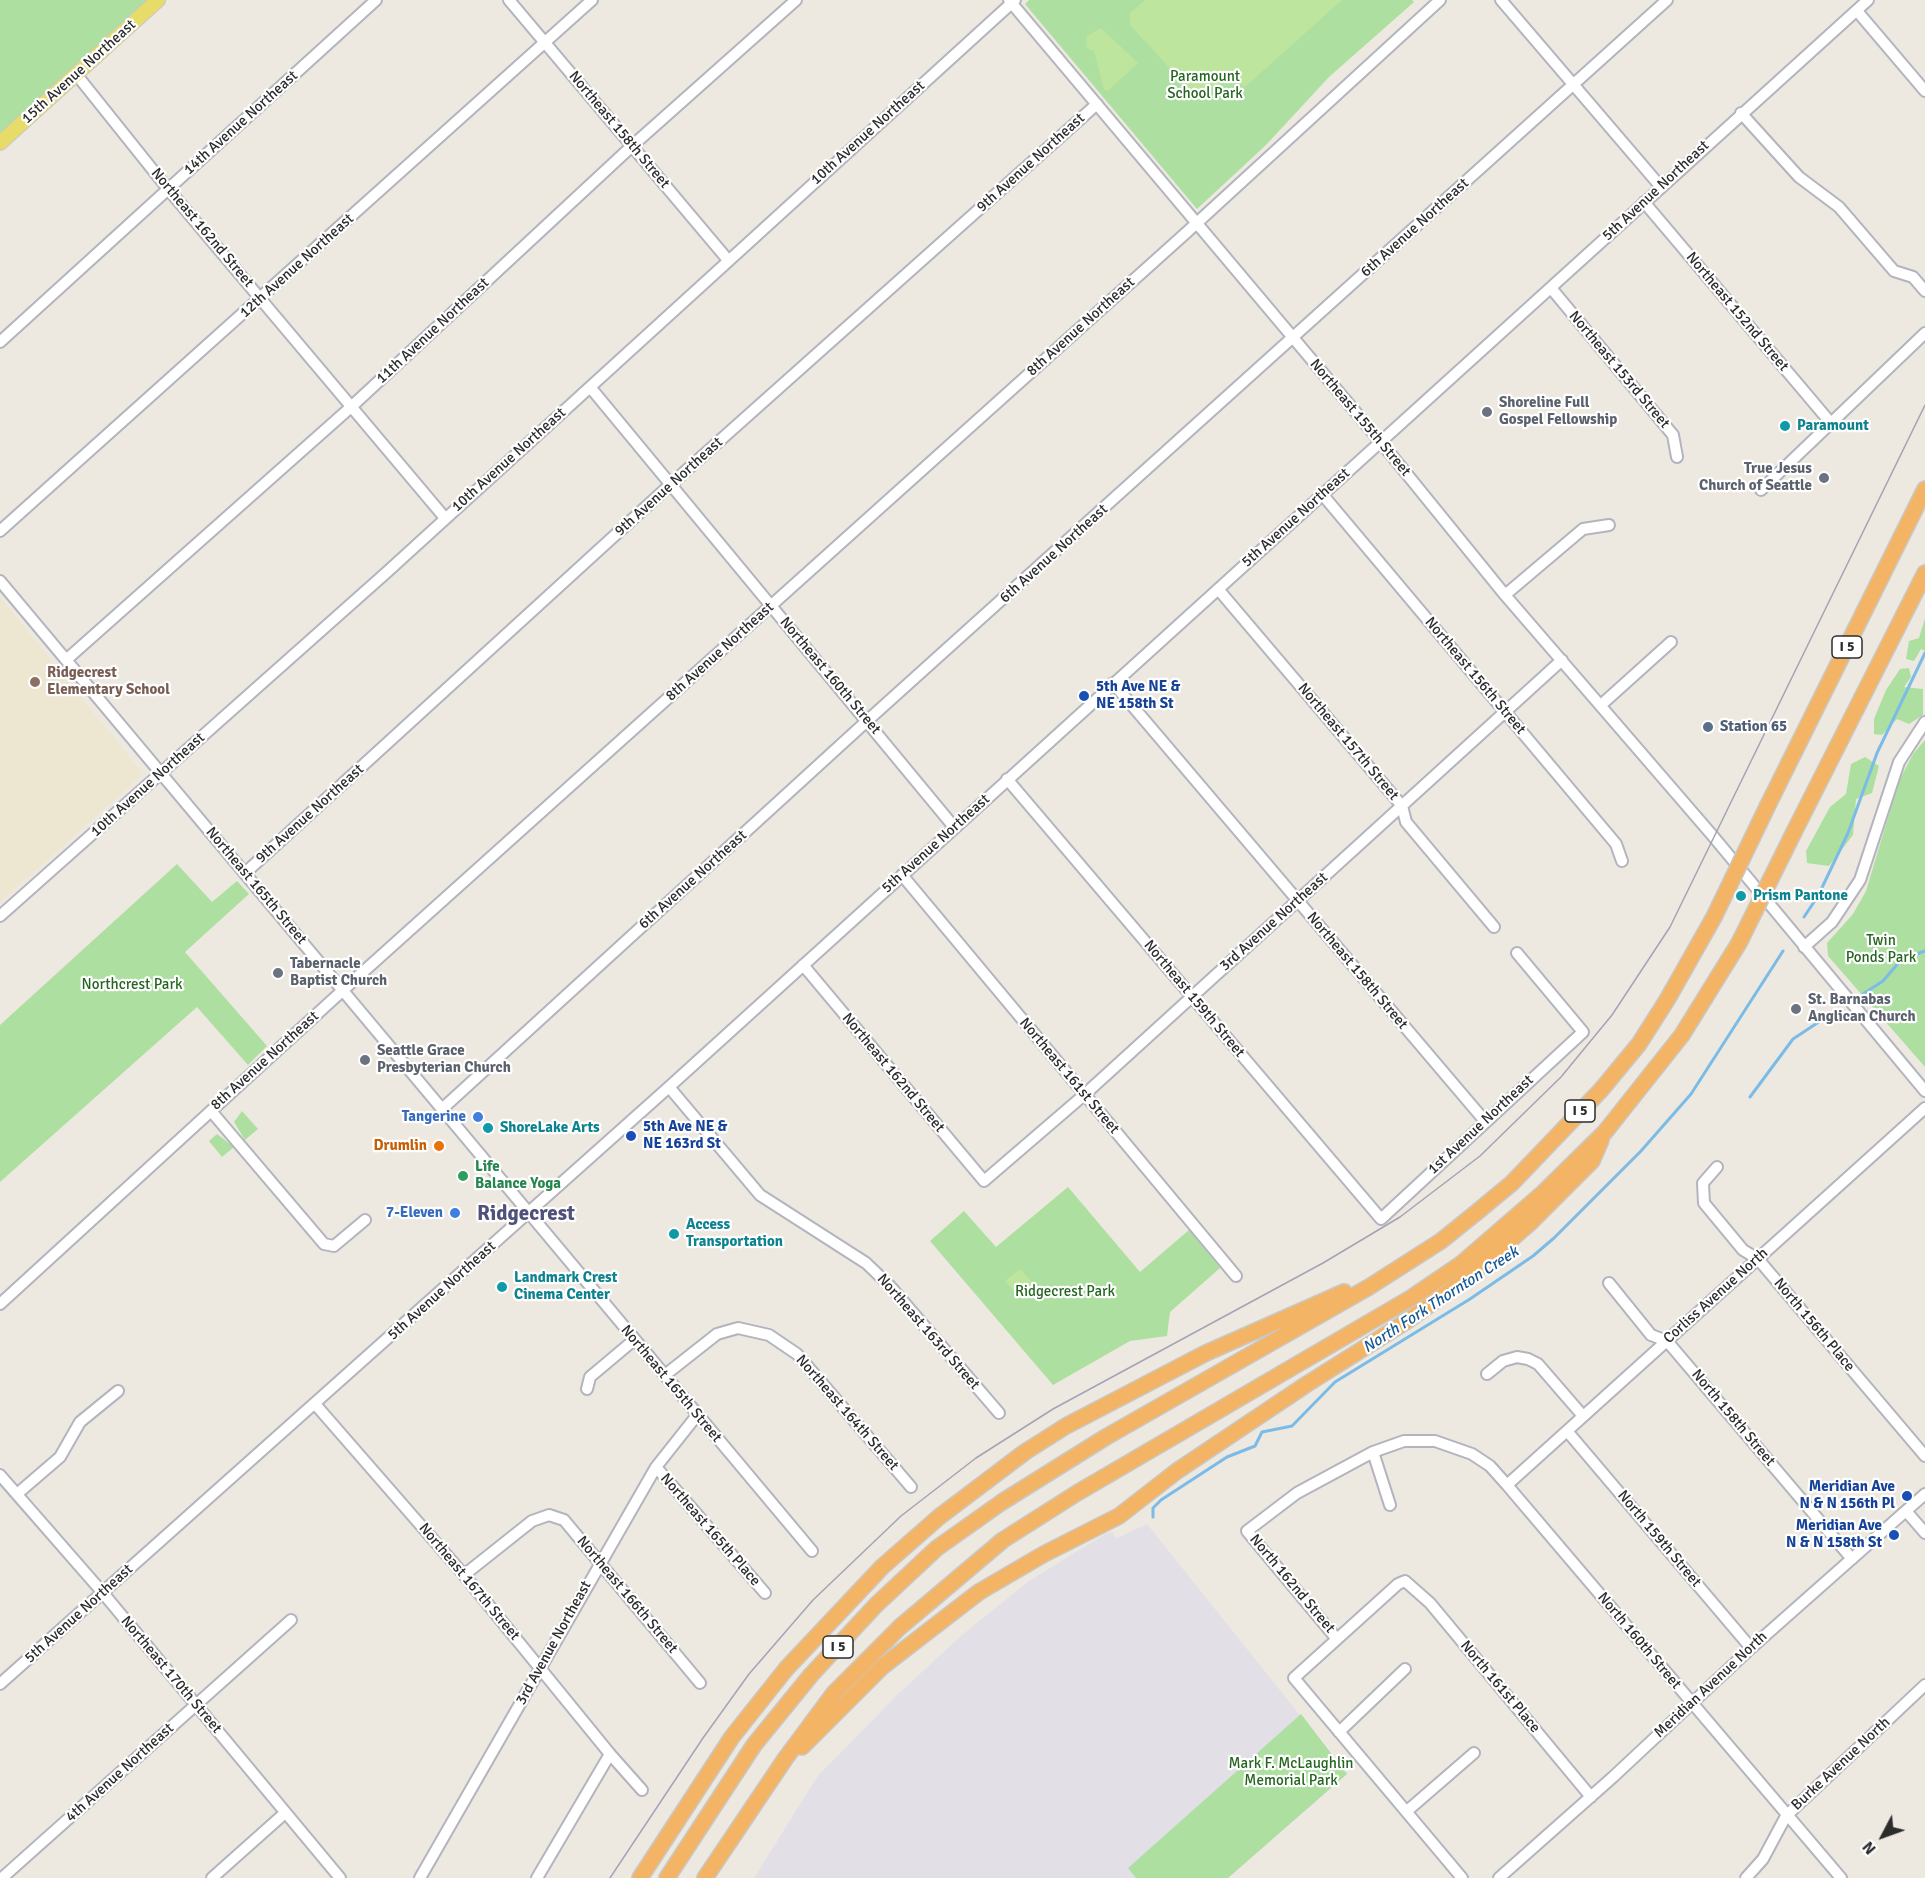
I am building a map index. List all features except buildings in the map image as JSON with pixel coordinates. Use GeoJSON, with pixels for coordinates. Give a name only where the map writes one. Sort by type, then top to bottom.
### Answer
{"type":"FeatureCollection","features":[{"type":"Feature","properties":{"kind":"highway","name":"I 5"},"geometry":{"type":"LineString","coordinates":[[667,1878],[753,1745],[811,1675],[876,1605],[937,1548],[1106,1437],[1402,1266],[1441,1241],[1512,1183],[1601,1090],[1639,1044],[1714,917],[1925,489]]}},
{"type":"Feature","properties":{"kind":"highway","name":"I 5"},"geometry":{"type":"LineString","coordinates":[[705,1878],[785,1759],[834,1693],[900,1627],[1003,1540],[1077,1493],[1401,1304],[1461,1264],[1543,1193],[1605,1132],[1682,1035],[1739,943],[1925,573]]}},
{"type":"Feature","properties":{"kind":"highway"},"geometry":{"type":"LineString","coordinates":[[785,1759],[810,1742],[882,1666],[979,1592],[1036,1558],[1119,1516],[1177,1471],[1307,1384],[1407,1321],[1467,1278],[1531,1222],[1592,1161],[1605,1132]]}},
{"type":"Feature","properties":{"kind":"highway"},"geometry":{"type":"LineString","coordinates":[[640,1878],[732,1737],[786,1669],[882,1567],[939,1517],[1025,1452],[1066,1426],[1206,1353],[1402,1266]]}},
{"type":"Feature","properties":{"kind":"main road","name":"15th Avenue Northeast"},"geometry":{"type":"LineString","coordinates":[[0,143],[158,0]]}},
{"type":"Feature","properties":{"kind":"street","name":"14th Avenue Northeast"},"geometry":{"type":"LineString","coordinates":[[0,342],[376,0]]}},
{"type":"Feature","properties":{"kind":"street","name":"Northeast 158th Street"},"geometry":{"type":"LineString","coordinates":[[509,0],[728,260]]}},
{"type":"Feature","properties":{"kind":"street","name":"12th Avenue Northeast"},"geometry":{"type":"LineString","coordinates":[[0,531],[592,0]]}},
{"type":"Feature","properties":{"kind":"street","name":"11th Avenue Northeast"},"geometry":{"type":"LineString","coordinates":[[66,660],[351,407],[632,146],[796,0]]}},
{"type":"Feature","properties":{"kind":"street","name":"8th Avenue Northeast"},"geometry":{"type":"LineString","coordinates":[[0,1304],[343,990],[1196,224],[1440,0]]}},
{"type":"Feature","properties":{"kind":"street"},"geometry":{"type":"LineString","coordinates":[[1501,0],[1661,187]]}},
{"type":"Feature","properties":{"kind":"street","name":"6th Avenue Northeast"},"geometry":{"type":"LineString","coordinates":[[442,1109],[868,720],[1294,339],[1667,0]]}},
{"type":"Feature","properties":{"kind":"street","name":"5th Avenue Northeast"},"geometry":{"type":"LineString","coordinates":[[0,1684],[669,1088],[1868,0]]}},
{"type":"Feature","properties":{"kind":"street","name":"Northeast 155th Street"},"geometry":{"type":"LineString","coordinates":[[1012,1],[1196,224],[1380,441],[1505,595],[1712,835],[1925,1091]]}},
{"type":"Feature","properties":{"kind":"street","name":"10th Avenue Northeast"},"geometry":{"type":"LineString","coordinates":[[0,916],[590,387],[1012,1]]}},
{"type":"Feature","properties":{"kind":"street"},"geometry":{"type":"LineString","coordinates":[[1857,10],[1925,91]]}},
{"type":"Feature","properties":{"kind":"street","name":"Northeast 162nd Street"},"geometry":{"type":"LineString","coordinates":[[76,74],[168,189],[445,518]]}},
{"type":"Feature","properties":{"kind":"street","name":"9th Avenue Northeast"},"geometry":{"type":"LineString","coordinates":[[245,873],[670,485],[1097,104]]}},
{"type":"Feature","properties":{"kind":"street"},"geometry":{"type":"LineString","coordinates":[[1742,113],[1799,177],[1839,207],[1894,271],[1913,277],[1925,291]]}},
{"type":"Feature","properties":{"kind":"street","name":"Northeast 152nd Street"},"geometry":{"type":"LineString","coordinates":[[1644,202],[1830,422]]}},
{"type":"Feature","properties":{"kind":"street","name":"Northeast 153rd Street"},"geometry":{"type":"LineString","coordinates":[[1551,288],[1673,435],[1677,457]]}},
{"type":"Feature","properties":{"kind":"street"},"geometry":{"type":"LineString","coordinates":[[1761,490],[1925,333]]}},
{"type":"Feature","properties":{"kind":"street","name":"Northeast 160th Street"},"geometry":{"type":"LineString","coordinates":[[590,387],[868,720],[954,827]]}},
{"type":"Feature","properties":{"kind":"street","name":"Northeast 156th Street"},"geometry":{"type":"LineString","coordinates":[[1322,494],[1616,844],[1622,861]]}},
{"type":"Feature","properties":{"kind":"street"},"geometry":{"type":"LineString","coordinates":[[1505,595],[1583,529],[1609,525]]}},
{"type":"Feature","properties":{"kind":"street","name":"Northeast 165th Street"},"geometry":{"type":"LineString","coordinates":[[0,581],[812,1551]]}},
{"type":"Feature","properties":{"kind":"street","name":"Northeast 157th Street"},"geometry":{"type":"LineString","coordinates":[[1218,589],[1402,806],[1406,822],[1494,927]]}},
{"type":"Feature","properties":{"kind":"street"},"geometry":{"type":"LineString","coordinates":[[1601,705],[1671,642]]}},
{"type":"Feature","properties":{"kind":"street","name":"3rd Avenue Northeast"},"geometry":{"type":"LineString","coordinates":[[984,1181],[1084,1095],[1562,660]]}},
{"type":"Feature","properties":{"kind":"street","name":"Northeast 158th Street"},"geometry":{"type":"LineString","coordinates":[[1113,683],[1484,1120]]}},
{"type":"Feature","properties":{"kind":"street"},"geometry":{"type":"LineString","coordinates":[[1804,947],[1832,922],[1860,880],[1899,762],[1925,722]]}},
{"type":"Feature","properties":{"kind":"street","name":"Northeast 159th Street"},"geometry":{"type":"LineString","coordinates":[[1007,779],[1381,1219]]}},
{"type":"Feature","properties":{"kind":"street","name":"Northeast 161st Street"},"geometry":{"type":"LineString","coordinates":[[902,875],[1236,1276]]}},
{"type":"Feature","properties":{"kind":"street","name":"1st Avenue Northeast"},"geometry":{"type":"LineString","coordinates":[[1381,1219],[1484,1120],[1583,1032],[1517,953]]}},
{"type":"Feature","properties":{"kind":"street","name":"Northeast 162nd Street"},"geometry":{"type":"LineString","coordinates":[[803,965],[984,1181]]}},
{"type":"Feature","properties":{"kind":"street","name":"Northeast 163rd Street"},"geometry":{"type":"LineString","coordinates":[[669,1088],[760,1195],[856,1256],[890,1286],[999,1413]]}},
{"type":"Feature","properties":{"kind":"street","name":"Corliss Avenue North"},"geometry":{"type":"LineString","coordinates":[[1507,1485],[1925,1108]]}},
{"type":"Feature","properties":{"kind":"street"},"geometry":{"type":"LineString","coordinates":[[211,1111],[324,1245],[334,1246],[365,1220]]}},
{"type":"Feature","properties":{"kind":"street","name":"North 156th Place"},"geometry":{"type":"LineString","coordinates":[[1717,1167],[1703,1183],[1704,1203],[1743,1250],[1758,1259],[1925,1456]]}},
{"type":"Feature","properties":{"kind":"street","name":"North 158th Street"},"geometry":{"type":"LineString","coordinates":[[1609,1283],[1652,1335],[1667,1341],[1852,1559]]}},
{"type":"Feature","properties":{"kind":"street","name":"Northeast 164th Street"},"geometry":{"type":"LineString","coordinates":[[665,1375],[705,1341],[728,1330],[747,1328],[780,1341],[796,1354],[910,1488]]}},
{"type":"Feature","properties":{"kind":"street"},"geometry":{"type":"LineString","coordinates":[[587,1389],[590,1377],[634,1340]]}},
{"type":"Feature","properties":{"kind":"street"},"geometry":{"type":"LineString","coordinates":[[1487,1374],[1503,1361],[1517,1357],[1528,1359],[1538,1364],[1583,1416]]}},
{"type":"Feature","properties":{"kind":"street"},"geometry":{"type":"LineString","coordinates":[[17,1494],[64,1453],[80,1422],[118,1391]]}},
{"type":"Feature","properties":{"kind":"street","name":"Northeast 167th Street"},"geometry":{"type":"LineString","coordinates":[[315,1404],[464,1575],[642,1790]]}},
{"type":"Feature","properties":{"kind":"street","name":"3rd Avenue Northeast"},"geometry":{"type":"LineString","coordinates":[[420,1878],[656,1467],[698,1414]]}},
{"type":"Feature","properties":{"kind":"street","name":"North 159th Street"},"geometry":{"type":"LineString","coordinates":[[1567,1431],[1751,1648]]}},
{"type":"Feature","properties":{"kind":"street","name":"North 160th Street"},"geometry":{"type":"LineString","coordinates":[[1248,1531],[1297,1493],[1373,1452],[1404,1441],[1435,1442],[1472,1454],[1490,1466],[1507,1485],[1841,1878]]}},
{"type":"Feature","properties":{"kind":"street"},"geometry":{"type":"LineString","coordinates":[[1373,1452],[1390,1505]]}},
{"type":"Feature","properties":{"kind":"street","name":"Northeast 165th Place"},"geometry":{"type":"LineString","coordinates":[[656,1467],[765,1593]]}},
{"type":"Feature","properties":{"kind":"street","name":"Northeast 170th Street"},"geometry":{"type":"LineString","coordinates":[[0,1475],[103,1593],[340,1878]]}},
{"type":"Feature","properties":{"kind":"street","name":"Meridian Avenue North"},"geometry":{"type":"LineString","coordinates":[[1499,1878],[1591,1797],[1751,1648],[1925,1494]]}},
{"type":"Feature","properties":{"kind":"street"},"geometry":{"type":"LineString","coordinates":[[1906,1511],[1925,1533]]}},
{"type":"Feature","properties":{"kind":"street","name":"Northeast 166th Street"},"geometry":{"type":"LineString","coordinates":[[464,1575],[532,1521],[549,1515],[564,1520],[700,1683]]}},
{"type":"Feature","properties":{"kind":"street","name":"North 162nd Street"},"geometry":{"type":"LineString","coordinates":[[1248,1531],[1336,1638]]}},
{"type":"Feature","properties":{"kind":"street","name":"North 161st Place"},"geometry":{"type":"LineString","coordinates":[[1336,1638],[1398,1584],[1405,1581],[1430,1603],[1591,1797]]}},
{"type":"Feature","properties":{"kind":"street","name":"4th Avenue Northeast"},"geometry":{"type":"LineString","coordinates":[[2,1878],[291,1620]]}},
{"type":"Feature","properties":{"kind":"street"},"geometry":{"type":"LineString","coordinates":[[1336,1638],[1294,1678],[1462,1878]]}},
{"type":"Feature","properties":{"kind":"street"},"geometry":{"type":"LineString","coordinates":[[1340,1732],[1405,1670]]}},
{"type":"Feature","properties":{"kind":"street","name":"Burke Avenue North"},"geometry":{"type":"LineString","coordinates":[[1746,1878],[1763,1859],[1786,1815],[1925,1685]]}},
{"type":"Feature","properties":{"kind":"street"},"geometry":{"type":"LineString","coordinates":[[1407,1811],[1474,1753]]}},
{"type":"Feature","properties":{"kind":"street"},"geometry":{"type":"LineString","coordinates":[[537,1878],[610,1754]]}},
{"type":"Feature","properties":{"kind":"street"},"geometry":{"type":"LineString","coordinates":[[212,1878],[285,1813]]}},
{"type":"Feature","properties":{"kind":"shaded area","name":"Ridgecrest Elementary School"},"geometry":{"type":"Polygon","coordinates":[[[0,597],[141,771],[139,778],[0,902],[0,597]]]}},
{"type":"Feature","properties":{"kind":"shaded area"},"geometry":{"type":"Polygon","coordinates":[[[1147,1524],[1347,1774],[1228,1878],[754,1878],[817,1777],[895,1697],[962,1635],[1029,1581],[1105,1534],[1113,1532],[1115,1539],[1147,1524]]]}},
{"type":"Feature","properties":{"kind":"green space"},"geometry":{"type":"Polygon","coordinates":[[[0,0],[158,0],[0,143],[0,0]]]}},
{"type":"Feature","properties":{"kind":"green space","name":"Paramount School Park"},"geometry":{"type":"Polygon","coordinates":[[[1029,0],[1412,0],[1414,2],[1329,77],[1266,145],[1197,209],[1025,4],[1029,0]]]}},
{"type":"Feature","properties":{"kind":"green space"},"geometry":{"type":"Polygon","coordinates":[[[1145,0],[1342,0],[1245,87],[1239,83],[1226,81],[1203,92],[1199,100],[1130,25],[1130,13],[1145,0]]]}},
{"type":"Feature","properties":{"kind":"green space"},"geometry":{"type":"Polygon","coordinates":[[[1101,28],[1138,63],[1108,91],[1104,90],[1094,51],[1087,48],[1086,37],[1101,28]]]}},
{"type":"Feature","properties":{"kind":"green space"},"geometry":{"type":"Polygon","coordinates":[[[1925,618],[1925,651],[1921,649],[1914,661],[1906,659],[1909,641],[1919,638],[1925,618]]]}},
{"type":"Feature","properties":{"kind":"green space"},"geometry":{"type":"Polygon","coordinates":[[[1909,668],[1911,677],[1904,687],[1923,689],[1923,715],[1909,724],[1897,719],[1882,735],[1874,734],[1874,719],[1886,690],[1900,669],[1909,668]]]}},
{"type":"Feature","properties":{"kind":"green space","name":"Twin Ponds Park"},"geometry":{"type":"Polygon","coordinates":[[[1925,740],[1925,1067],[1828,956],[1827,943],[1853,914],[1866,891],[1899,781],[1913,754],[1925,740]]]}},
{"type":"Feature","properties":{"kind":"green space"},"geometry":{"type":"Polygon","coordinates":[[[1865,757],[1879,766],[1872,793],[1856,799],[1853,835],[1829,866],[1807,863],[1806,851],[1830,807],[1846,794],[1851,764],[1865,757]]]}},
{"type":"Feature","properties":{"kind":"green space","name":"Northcrest Park"},"geometry":{"type":"Polygon","coordinates":[[[177,864],[212,902],[237,881],[249,894],[185,952],[267,1046],[248,1065],[197,1007],[0,1182],[0,1025],[177,864]]]}},
{"type":"Feature","properties":{"kind":"green space"},"geometry":{"type":"Polygon","coordinates":[[[242,1111],[258,1129],[245,1140],[234,1122],[242,1111]]]}},
{"type":"Feature","properties":{"kind":"green space"},"geometry":{"type":"Polygon","coordinates":[[[217,1134],[234,1147],[222,1157],[209,1141],[217,1134]]]}},
{"type":"Feature","properties":{"kind":"green space","name":"Ridgecrest Park"},"geometry":{"type":"Polygon","coordinates":[[[1068,1187],[1140,1272],[1189,1230],[1220,1268],[1170,1312],[1167,1336],[1130,1341],[1053,1385],[930,1241],[964,1211],[996,1247],[1068,1187]]]}},
{"type":"Feature","properties":{"kind":"green space"},"geometry":{"type":"Polygon","coordinates":[[[1020,1269],[1037,1288],[1022,1300],[1005,1281],[1020,1269]]]}},
{"type":"Feature","properties":{"kind":"green space","name":"Mark F. McLaughlin Memorial Park"},"geometry":{"type":"Polygon","coordinates":[[[1301,1714],[1347,1774],[1228,1878],[1136,1878],[1128,1868],[1301,1714]]]}},
{"type":"Feature","properties":{"kind":"waterway"},"geometry":{"type":"LineString","coordinates":[[1804,917],[1818,896],[1848,833],[1877,753],[1925,653]]}},
{"type":"Feature","properties":{"kind":"waterway","name":"North Fork Thornton Creek"},"geometry":{"type":"LineString","coordinates":[[1153,1517],[1153,1508],[1161,1500],[1227,1457],[1255,1446],[1262,1432],[1292,1426],[1335,1382],[1470,1299],[1533,1256],[1554,1238],[1641,1151],[1691,1094],[1783,951]]}},
{"type":"Feature","properties":{"kind":"waterway","name":"North Fork Thornton Creek"},"geometry":{"type":"LineString","coordinates":[[1863,994],[1883,981],[1901,960],[1925,951]]}},
{"type":"Feature","properties":{"kind":"waterway","name":"North Fork Thornton Creek"},"geometry":{"type":"LineString","coordinates":[[1750,1097],[1793,1039],[1834,1012]]}},
{"type":"Feature","properties":{"kind":"tram line"},"geometry":{"type":"LineString","coordinates":[[610,1878],[703,1738],[749,1674],[813,1600],[901,1516],[976,1458],[1053,1409],[1323,1263],[1400,1217],[1480,1156],[1561,1077],[1612,1015],[1670,927],[1925,405]]}},
{"type":"Feature","properties":{"kind":"place","name":"Shoreline Full Gospel Fellowship"},"geometry":{"type":"Point","coordinates":[1487,412]}},
{"type":"Feature","properties":{"kind":"place","name":"Paramount"},"geometry":{"type":"Point","coordinates":[1785,426]}},
{"type":"Feature","properties":{"kind":"place","name":"True Jesus Church of Seattle"},"geometry":{"type":"Point","coordinates":[1824,478]}},
{"type":"Feature","properties":{"kind":"place","name":"Ridgecrest Elementary School"},"geometry":{"type":"Point","coordinates":[35,682]}},
{"type":"Feature","properties":{"kind":"place","name":"5th Ave NE & NE 158th St"},"geometry":{"type":"Point","coordinates":[1084,696]}},
{"type":"Feature","properties":{"kind":"place","name":"Station 65"},"geometry":{"type":"Point","coordinates":[1708,727]}},
{"type":"Feature","properties":{"kind":"place","name":"Prism Pantone"},"geometry":{"type":"Point","coordinates":[1741,896]}},
{"type":"Feature","properties":{"kind":"place","name":"Tabernacle Baptist Church"},"geometry":{"type":"Point","coordinates":[278,973]}},
{"type":"Feature","properties":{"kind":"place","name":"St. Barnabas Anglican Church"},"geometry":{"type":"Point","coordinates":[1796,1009]}},
{"type":"Feature","properties":{"kind":"place","name":"Seattle Grace Presbyterian Church"},"geometry":{"type":"Point","coordinates":[365,1060]}},
{"type":"Feature","properties":{"kind":"place","name":"Tangerine"},"geometry":{"type":"Point","coordinates":[478,1117]}},
{"type":"Feature","properties":{"kind":"place","name":"ShoreLake Arts"},"geometry":{"type":"Point","coordinates":[488,1128]}},
{"type":"Feature","properties":{"kind":"place","name":"5th Ave NE & NE 163rd St"},"geometry":{"type":"Point","coordinates":[631,1136]}},
{"type":"Feature","properties":{"kind":"place","name":"Drumlin"},"geometry":{"type":"Point","coordinates":[439,1146]}},
{"type":"Feature","properties":{"kind":"place","name":"Life Balance Yoga"},"geometry":{"type":"Point","coordinates":[463,1176]}},
{"type":"Feature","properties":{"kind":"place","name":"7-Eleven"},"geometry":{"type":"Point","coordinates":[455,1213]}},
{"type":"Feature","properties":{"kind":"place","name":"Access Transportation"},"geometry":{"type":"Point","coordinates":[674,1234]}},
{"type":"Feature","properties":{"kind":"place","name":"Landmark Crest Cinema Center"},"geometry":{"type":"Point","coordinates":[502,1287]}},
{"type":"Feature","properties":{"kind":"place","name":"Meridian Ave N & N 156th Pl"},"geometry":{"type":"Point","coordinates":[1907,1496]}},
{"type":"Feature","properties":{"kind":"place","name":"Meridian Ave N & N 158th St"},"geometry":{"type":"Point","coordinates":[1894,1535]}},
{"type":"Feature","properties":{"kind":"district","name":"Ridgecrest"},"geometry":{"type":"Point","coordinates":[526,1214]}}]}
